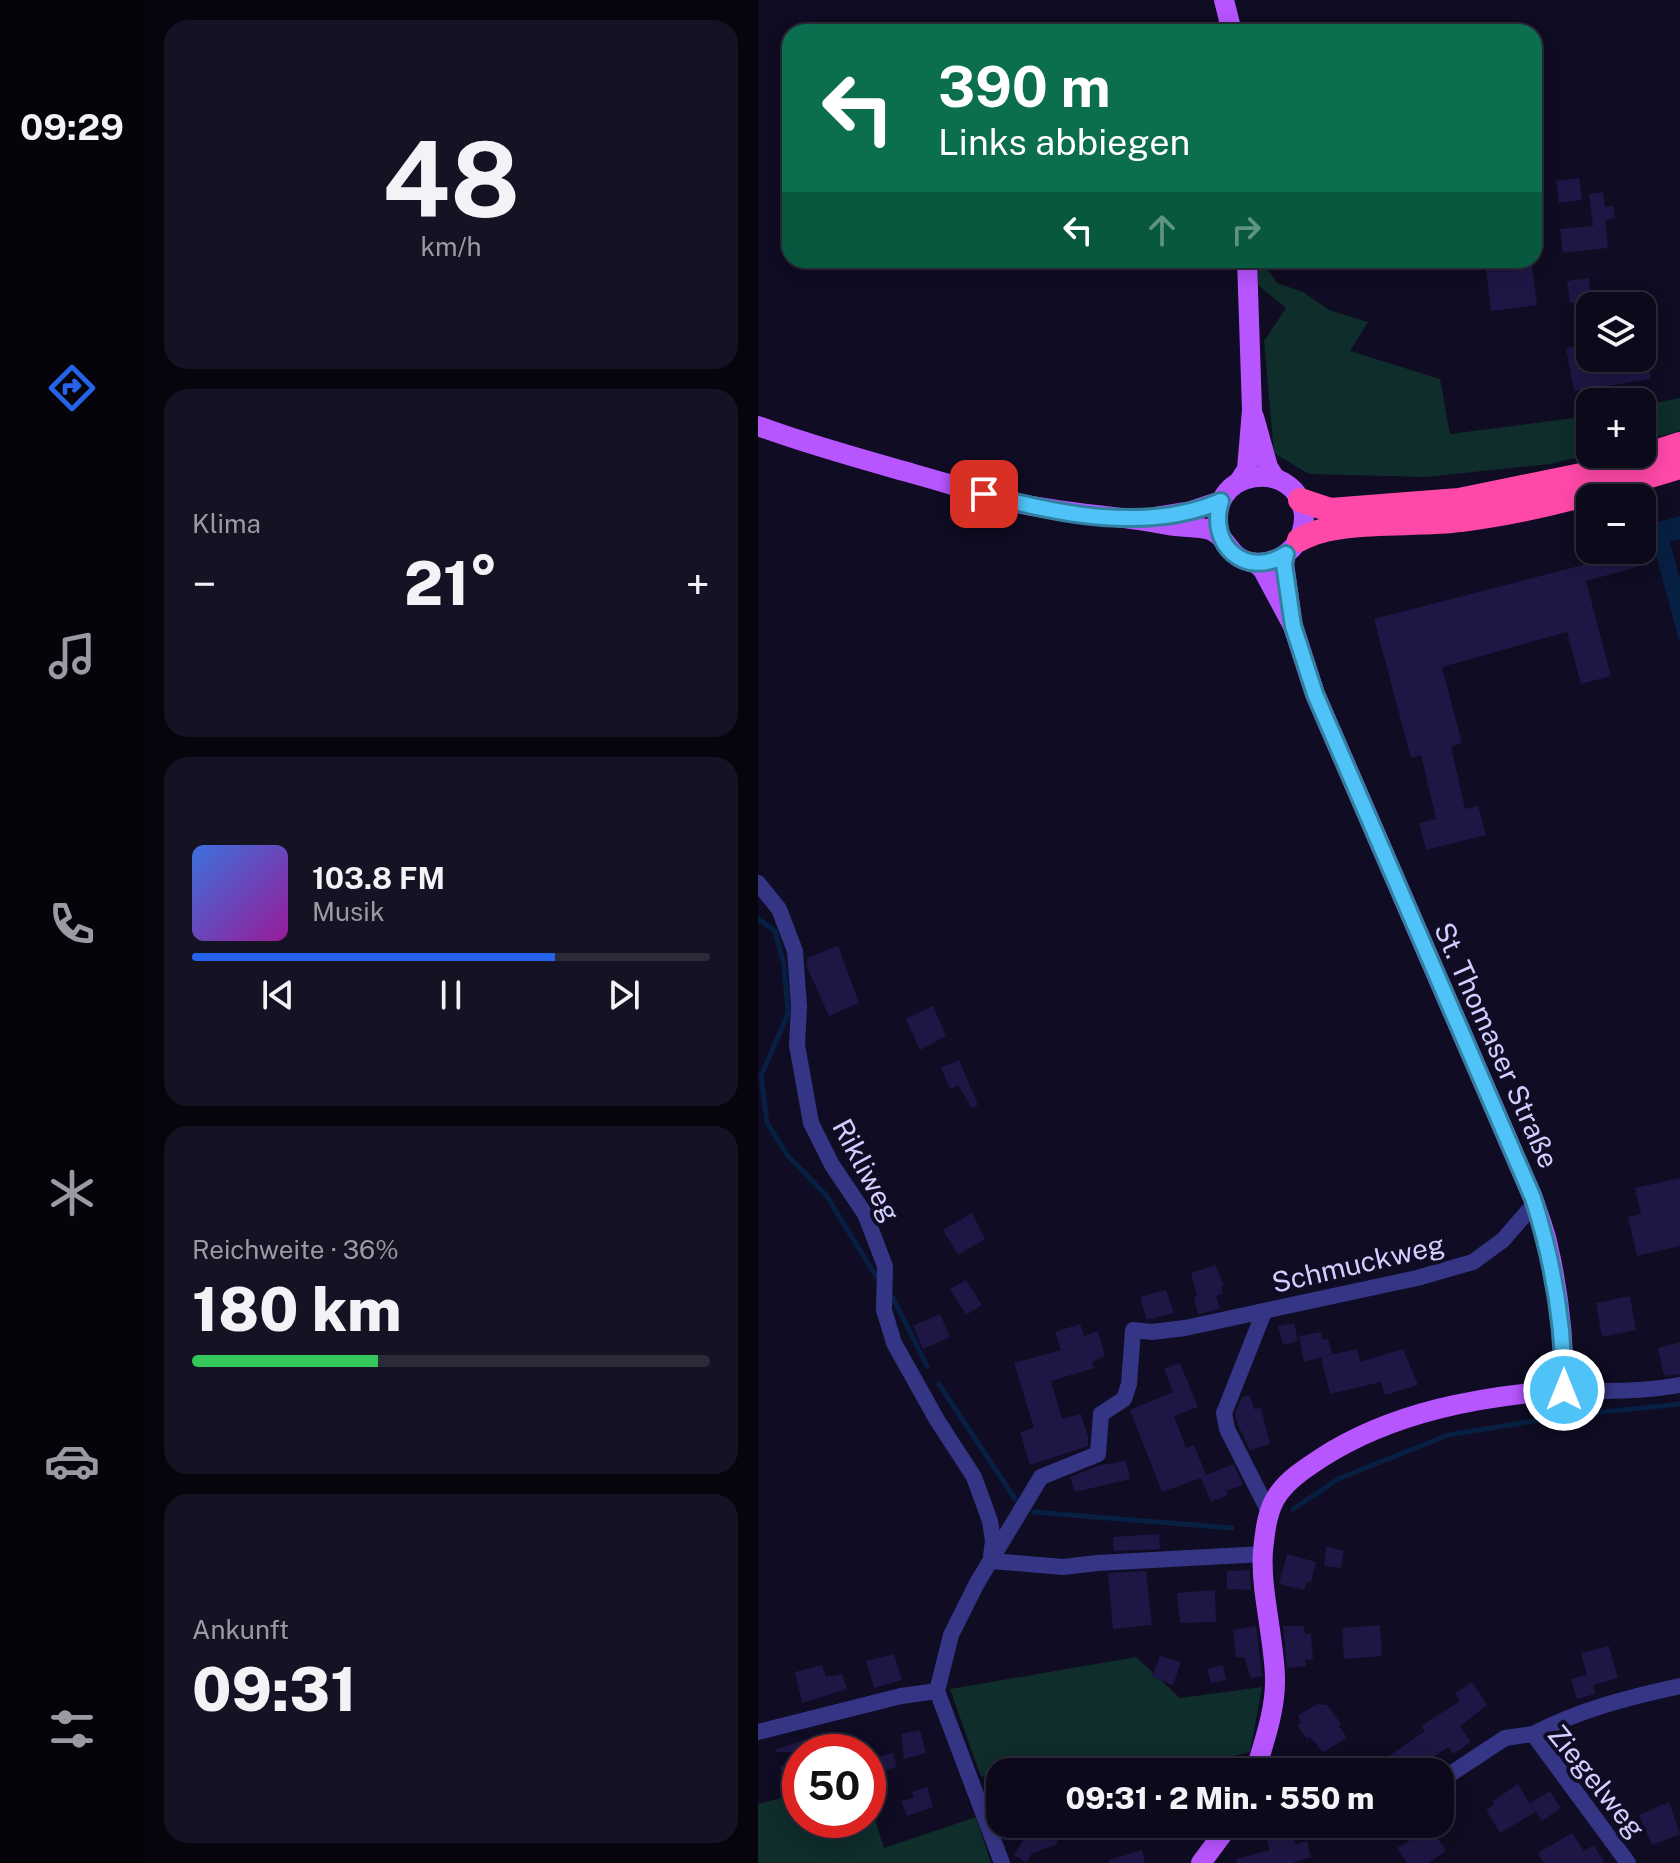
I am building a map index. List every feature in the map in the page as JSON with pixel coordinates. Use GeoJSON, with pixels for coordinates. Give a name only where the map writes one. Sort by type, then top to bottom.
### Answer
{"type":"FeatureCollection","features":[{"type":"Feature","properties":{"kind":"highway"},"geometry":{"type":"LineString","coordinates":[[1300,500],[1330,510],[1459,500],[1591,473],[1680,444]]}},
{"type":"Feature","properties":{"kind":"highway"},"geometry":{"type":"LineString","coordinates":[[1292,547],[1325,528],[1458,521],[1520,511],[1586,496],[1680,467]]}},
{"type":"Feature","properties":{"kind":"main road"},"geometry":{"type":"LineString","coordinates":[[1224,0],[1230,24]]}},
{"type":"Feature","properties":{"kind":"main road"},"geometry":{"type":"LineString","coordinates":[[1240,480],[1263,476],[1275,478],[1285,483],[1300,500],[1304,520],[1292,547],[1272,561],[1256,563],[1238,557],[1224,544],[1217,524],[1221,501],[1247,469],[1252,410],[1247,268]]}},
{"type":"Feature","properties":{"kind":"main road"},"geometry":{"type":"LineString","coordinates":[[1252,410],[1268,467],[1275,478]]}},
{"type":"Feature","properties":{"kind":"main road"},"geometry":{"type":"LineString","coordinates":[[758,426],[802,443],[1014,502],[1080,514],[1142,519],[1210,530],[1220,536]]}},
{"type":"Feature","properties":{"kind":"main road"},"geometry":{"type":"LineString","coordinates":[[1142,519],[1191,511],[1221,501]]}},
{"type":"Feature","properties":{"kind":"main road","name":"St. Thomaser Straße"},"geometry":{"type":"LineString","coordinates":[[1292,547],[1284,564],[1293,626]]}},
{"type":"Feature","properties":{"kind":"main road","name":"St. Thomaser Straße"},"geometry":{"type":"LineString","coordinates":[[1256,563],[1263,570],[1293,626],[1321,709],[1535,1203],[1548,1242],[1555,1280],[1564,1353],[1564,1390]]}},
{"type":"Feature","properties":{"kind":"main road"},"geometry":{"type":"LineString","coordinates":[[1259,1758],[1270,1719],[1275,1680],[1263,1554],[1269,1512],[1279,1493],[1299,1473],[1348,1441],[1386,1424],[1485,1398],[1564,1390]]}},
{"type":"Feature","properties":{"kind":"main road"},"geometry":{"type":"LineString","coordinates":[[1201,1863],[1220,1838]]}},
{"type":"Feature","properties":{"kind":"street","name":"Rikliweg"},"geometry":{"type":"LineString","coordinates":[[758,883],[779,909],[795,951],[799,1006],[797,1045],[811,1123],[832,1165],[865,1214],[885,1266],[884,1310],[894,1343],[937,1420],[974,1477],[990,1521],[993,1541],[991,1561],[951,1635],[937,1691]]}},
{"type":"Feature","properties":{"kind":"street","name":"Schmuckweg"},"geometry":{"type":"LineString","coordinates":[[991,1561],[1041,1477],[1098,1454],[1101,1414],[1124,1399],[1129,1384],[1133,1330],[1152,1332],[1185,1328],[1417,1278],[1473,1262],[1503,1240],[1535,1203]]}},
{"type":"Feature","properties":{"kind":"street","name":"Schmuckweg"},"geometry":{"type":"LineString","coordinates":[[1264,1312],[1224,1413],[1227,1429],[1269,1512]]}},
{"type":"Feature","properties":{"kind":"street"},"geometry":{"type":"LineString","coordinates":[[1564,1390],[1651,1391],[1680,1385]]}},
{"type":"Feature","properties":{"kind":"street"},"geometry":{"type":"LineString","coordinates":[[991,1561],[1063,1567],[1263,1554]]}},
{"type":"Feature","properties":{"kind":"street"},"geometry":{"type":"LineString","coordinates":[[1533,1734],[1562,1718],[1636,1695],[1680,1686]]}},
{"type":"Feature","properties":{"kind":"street"},"geometry":{"type":"LineString","coordinates":[[758,1732],[901,1696],[937,1691],[1002,1863]]}},
{"type":"Feature","properties":{"kind":"street","name":"Ziegelweg"},"geometry":{"type":"LineString","coordinates":[[1454,1772],[1505,1738],[1533,1734],[1628,1863]]}},
{"type":"Feature","properties":{"kind":"green space"},"geometry":{"type":"Polygon","coordinates":[[[1258,268],[1267,268],[1277,283],[1303,292],[1329,310],[1368,322],[1350,351],[1440,379],[1450,434],[1576,418],[1576,458],[1550,464],[1425,477],[1309,474],[1274,453],[1264,341],[1286,308],[1258,285],[1258,268]]]}},
{"type":"Feature","properties":{"kind":"green space"},"geometry":{"type":"Polygon","coordinates":[[[1680,398],[1680,431],[1656,437],[1656,402],[1680,398]]]}},
{"type":"Feature","properties":{"kind":"green space"},"geometry":{"type":"Polygon","coordinates":[[[1136,1657],[1180,1698],[1262,1687],[1250,1752],[1226,1758],[986,1758],[986,1776],[981,1777],[950,1689],[1136,1657]]]}},
{"type":"Feature","properties":{"kind":"green space"},"geometry":{"type":"Polygon","coordinates":[[[782,1798],[782,1838],[881,1838],[884,1848],[976,1817],[991,1863],[758,1863],[758,1804],[782,1798]]]}},
{"type":"Feature","properties":{"kind":"water"},"geometry":{"type":"Polygon","coordinates":[[[1680,516],[1680,539],[1670,542],[1680,579],[1680,644],[1656,555],[1656,523],[1680,516]]]}},
{"type":"Feature","properties":{"kind":"building"},"geometry":{"type":"Polygon","coordinates":[[[1579,178],[1582,200],[1559,203],[1556,181],[1579,178]]]}},
{"type":"Feature","properties":{"kind":"building"},"geometry":{"type":"Polygon","coordinates":[[[1603,192],[1605,207],[1613,206],[1615,218],[1605,220],[1608,248],[1563,253],[1560,229],[1593,226],[1589,194],[1603,192]]]}},
{"type":"Feature","properties":{"kind":"building"},"geometry":{"type":"Polygon","coordinates":[[[1486,268],[1532,268],[1537,305],[1491,311],[1486,268]]]}},
{"type":"Feature","properties":{"kind":"building"},"geometry":{"type":"Polygon","coordinates":[[[1589,278],[1591,292],[1576,292],[1576,302],[1570,303],[1567,281],[1589,278]]]}},
{"type":"Feature","properties":{"kind":"building"},"geometry":{"type":"Polygon","coordinates":[[[1576,346],[1576,372],[1650,372],[1651,379],[1576,388],[1574,391],[1566,348],[1576,346]]]}},
{"type":"Feature","properties":{"kind":"building"},"geometry":{"type":"Polygon","coordinates":[[[1587,564],[1636,564],[1637,567],[1586,581],[1611,676],[1581,684],[1567,632],[1442,667],[1462,743],[1451,747],[1465,809],[1478,806],[1486,835],[1426,850],[1419,823],[1436,819],[1421,755],[1411,758],[1374,619],[1587,564]]]}},
{"type":"Feature","properties":{"kind":"building"},"geometry":{"type":"Polygon","coordinates":[[[838,946],[859,1003],[829,1016],[807,967],[807,958],[838,946]]]}},
{"type":"Feature","properties":{"kind":"building"},"geometry":{"type":"Polygon","coordinates":[[[933,1006],[946,1036],[920,1050],[906,1019],[933,1006]]]}},
{"type":"Feature","properties":{"kind":"building"},"geometry":{"type":"Polygon","coordinates":[[[959,1060],[978,1105],[972,1108],[958,1085],[950,1089],[941,1067],[959,1060]]]}},
{"type":"Feature","properties":{"kind":"building"},"geometry":{"type":"Polygon","coordinates":[[[1680,1178],[1680,1246],[1637,1256],[1628,1217],[1641,1214],[1635,1188],[1680,1178]]]}},
{"type":"Feature","properties":{"kind":"building"},"geometry":{"type":"Polygon","coordinates":[[[972,1213],[985,1239],[958,1255],[943,1230],[972,1213]]]}},
{"type":"Feature","properties":{"kind":"building"},"geometry":{"type":"Polygon","coordinates":[[[1215,1265],[1224,1285],[1221,1286],[1223,1293],[1216,1296],[1220,1309],[1198,1314],[1191,1273],[1215,1265]]]}},
{"type":"Feature","properties":{"kind":"building"},"geometry":{"type":"Polygon","coordinates":[[[966,1280],[982,1305],[966,1315],[950,1289],[966,1280]]]}},
{"type":"Feature","properties":{"kind":"building"},"geometry":{"type":"Polygon","coordinates":[[[1166,1290],[1174,1313],[1147,1320],[1140,1297],[1166,1290]]]}},
{"type":"Feature","properties":{"kind":"building"},"geometry":{"type":"Polygon","coordinates":[[[1630,1296],[1636,1330],[1602,1337],[1596,1303],[1630,1296]]]}},
{"type":"Feature","properties":{"kind":"building"},"geometry":{"type":"Polygon","coordinates":[[[940,1314],[950,1337],[923,1349],[913,1326],[940,1314]]]}},
{"type":"Feature","properties":{"kind":"building"},"geometry":{"type":"Polygon","coordinates":[[[1294,1323],[1298,1341],[1283,1345],[1278,1326],[1294,1323]]]}},
{"type":"Feature","properties":{"kind":"building"},"geometry":{"type":"Polygon","coordinates":[[[1080,1324],[1084,1336],[1098,1331],[1105,1356],[1092,1362],[1094,1368],[1051,1381],[1062,1419],[1081,1414],[1088,1446],[1030,1465],[1020,1432],[1034,1428],[1014,1363],[1061,1350],[1055,1332],[1080,1324]]]}},
{"type":"Feature","properties":{"kind":"building"},"geometry":{"type":"Polygon","coordinates":[[[1321,1332],[1323,1340],[1328,1339],[1332,1354],[1304,1362],[1299,1336],[1321,1332]]]}},
{"type":"Feature","properties":{"kind":"building"},"geometry":{"type":"Polygon","coordinates":[[[1680,1342],[1680,1374],[1664,1376],[1658,1348],[1680,1342]]]}},
{"type":"Feature","properties":{"kind":"building"},"geometry":{"type":"Polygon","coordinates":[[[1357,1349],[1360,1362],[1403,1349],[1418,1385],[1385,1395],[1381,1382],[1330,1394],[1321,1357],[1357,1349]]]}},
{"type":"Feature","properties":{"kind":"building"},"geometry":{"type":"Polygon","coordinates":[[[1180,1363],[1198,1407],[1174,1416],[1186,1448],[1194,1445],[1206,1475],[1233,1464],[1243,1485],[1226,1491],[1228,1495],[1211,1502],[1201,1478],[1162,1492],[1130,1410],[1173,1392],[1164,1369],[1180,1363]]]}},
{"type":"Feature","properties":{"kind":"building"},"geometry":{"type":"Polygon","coordinates":[[[1250,1395],[1254,1409],[1261,1408],[1270,1444],[1250,1450],[1235,1414],[1242,1397],[1250,1395]]]}},
{"type":"Feature","properties":{"kind":"building"},"geometry":{"type":"Polygon","coordinates":[[[1126,1461],[1130,1479],[1075,1492],[1070,1477],[1097,1466],[1126,1461]]]}},
{"type":"Feature","properties":{"kind":"building"},"geometry":{"type":"Polygon","coordinates":[[[1159,1534],[1160,1549],[1114,1551],[1113,1537],[1159,1534]]]}},
{"type":"Feature","properties":{"kind":"building"},"geometry":{"type":"Polygon","coordinates":[[[1326,1546],[1344,1551],[1341,1568],[1324,1566],[1326,1546]]]}},
{"type":"Feature","properties":{"kind":"building"},"geometry":{"type":"Polygon","coordinates":[[[1287,1554],[1316,1562],[1311,1582],[1307,1582],[1304,1590],[1279,1584],[1287,1554]]]}},
{"type":"Feature","properties":{"kind":"building"},"geometry":{"type":"Polygon","coordinates":[[[1250,1570],[1251,1590],[1227,1589],[1227,1571],[1250,1570]]]}},
{"type":"Feature","properties":{"kind":"building"},"geometry":{"type":"Polygon","coordinates":[[[1146,1571],[1152,1625],[1113,1629],[1108,1573],[1146,1571]]]}},
{"type":"Feature","properties":{"kind":"building"},"geometry":{"type":"Polygon","coordinates":[[[1215,1590],[1216,1622],[1180,1623],[1177,1593],[1215,1590]]]}},
{"type":"Feature","properties":{"kind":"building"},"geometry":{"type":"Polygon","coordinates":[[[1380,1625],[1382,1656],[1344,1659],[1342,1628],[1380,1625]]]}},
{"type":"Feature","properties":{"kind":"building"},"geometry":{"type":"Polygon","coordinates":[[[1256,1626],[1262,1676],[1251,1678],[1244,1657],[1236,1657],[1233,1630],[1256,1626]]]}},
{"type":"Feature","properties":{"kind":"building"},"geometry":{"type":"Polygon","coordinates":[[[1283,1626],[1304,1626],[1305,1634],[1311,1634],[1313,1659],[1305,1660],[1306,1666],[1287,1668],[1283,1626]]]}},
{"type":"Feature","properties":{"kind":"building"},"geometry":{"type":"Polygon","coordinates":[[[1609,1646],[1618,1678],[1593,1685],[1595,1694],[1577,1699],[1571,1679],[1587,1675],[1581,1653],[1609,1646]]]}},
{"type":"Feature","properties":{"kind":"building"},"geometry":{"type":"Polygon","coordinates":[[[894,1654],[902,1680],[874,1688],[866,1661],[894,1654]]]}},
{"type":"Feature","properties":{"kind":"building"},"geometry":{"type":"Polygon","coordinates":[[[1160,1656],[1181,1662],[1173,1685],[1152,1677],[1160,1656]]]}},
{"type":"Feature","properties":{"kind":"building"},"geometry":{"type":"Polygon","coordinates":[[[822,1665],[826,1677],[842,1674],[847,1689],[802,1703],[795,1672],[822,1665]]]}},
{"type":"Feature","properties":{"kind":"building"},"geometry":{"type":"Polygon","coordinates":[[[1223,1665],[1226,1680],[1211,1683],[1207,1669],[1223,1665]]]}},
{"type":"Feature","properties":{"kind":"building"},"geometry":{"type":"Polygon","coordinates":[[[1472,1682],[1487,1705],[1460,1726],[1471,1742],[1453,1754],[1448,1747],[1432,1758],[1386,1758],[1425,1731],[1421,1726],[1460,1701],[1455,1693],[1472,1682]]]}},
{"type":"Feature","properties":{"kind":"building"},"geometry":{"type":"Polygon","coordinates":[[[1317,1704],[1327,1705],[1347,1738],[1323,1752],[1310,1737],[1307,1739],[1297,1725],[1301,1722],[1298,1716],[1317,1704]]]}},
{"type":"Feature","properties":{"kind":"building"},"geometry":{"type":"Polygon","coordinates":[[[920,1730],[926,1753],[904,1759],[901,1734],[920,1730]]]}},
{"type":"Feature","properties":{"kind":"building"},"geometry":{"type":"Polygon","coordinates":[[[893,1753],[897,1767],[886,1770],[886,1755],[893,1753]]]}},
{"type":"Feature","properties":{"kind":"building"},"geometry":{"type":"Polygon","coordinates":[[[1518,1784],[1535,1812],[1500,1833],[1486,1810],[1494,1804],[1493,1801],[1518,1784]]]}},
{"type":"Feature","properties":{"kind":"building"},"geometry":{"type":"Polygon","coordinates":[[[927,1787],[933,1807],[907,1816],[901,1801],[914,1798],[912,1792],[927,1787]]]}},
{"type":"Feature","properties":{"kind":"building"},"geometry":{"type":"Polygon","coordinates":[[[1550,1791],[1561,1808],[1542,1821],[1530,1803],[1550,1791]]]}},
{"type":"Feature","properties":{"kind":"building"},"geometry":{"type":"Polygon","coordinates":[[[1669,1802],[1680,1834],[1652,1845],[1639,1815],[1669,1802]]]}},
{"type":"Feature","properties":{"kind":"building"},"geometry":{"type":"Polygon","coordinates":[[[1572,1833],[1584,1851],[1594,1845],[1604,1863],[1544,1863],[1538,1853],[1572,1833]]]}},
{"type":"Feature","properties":{"kind":"building"},"geometry":{"type":"Polygon","coordinates":[[[1025,1838],[1057,1838],[1058,1844],[1032,1853],[1027,1863],[1014,1855],[1025,1838]]]}},
{"type":"Feature","properties":{"kind":"building"},"geometry":{"type":"Polygon","coordinates":[[[1293,1838],[1295,1844],[1307,1841],[1311,1857],[1291,1863],[1237,1863],[1236,1859],[1270,1850],[1267,1841],[1293,1838]]]}},
{"type":"Feature","properties":{"kind":"building"},"geometry":{"type":"Polygon","coordinates":[[[1413,1838],[1438,1838],[1446,1851],[1428,1863],[1407,1863],[1397,1848],[1413,1838]]]}},
{"type":"Feature","properties":{"kind":"building"},"geometry":{"type":"Polygon","coordinates":[[[1142,1850],[1145,1863],[1110,1863],[1109,1860],[1142,1850]]]}},
{"type":"Feature","properties":{"kind":"waterway"},"geometry":{"type":"LineString","coordinates":[[758,919],[775,931],[784,965],[788,1014],[761,1076],[767,1123],[788,1156],[826,1195],[876,1276]]}},
{"type":"Feature","properties":{"kind":"waterway"},"geometry":{"type":"LineString","coordinates":[[893,1298],[927,1366]]}},
{"type":"Feature","properties":{"kind":"waterway"},"geometry":{"type":"LineString","coordinates":[[939,1384],[1015,1499]]}},
{"type":"Feature","properties":{"kind":"waterway"},"geometry":{"type":"LineString","coordinates":[[1293,1509],[1340,1478],[1448,1435],[1564,1416],[1680,1404]]}},
{"type":"Feature","properties":{"kind":"waterway"},"geometry":{"type":"LineString","coordinates":[[1034,1512],[1232,1528]]}},
{"type":"Feature","properties":{"kind":"route"},"geometry":{"type":"LineString","coordinates":[[984,494],[1080,514],[1142,519],[1191,511],[1221,501],[1217,512],[1220,536],[1238,557],[1264,563],[1286,554],[1284,564],[1293,626],[1315,694],[1517,1159],[1548,1242],[1564,1353],[1564,1390]]}}]}
